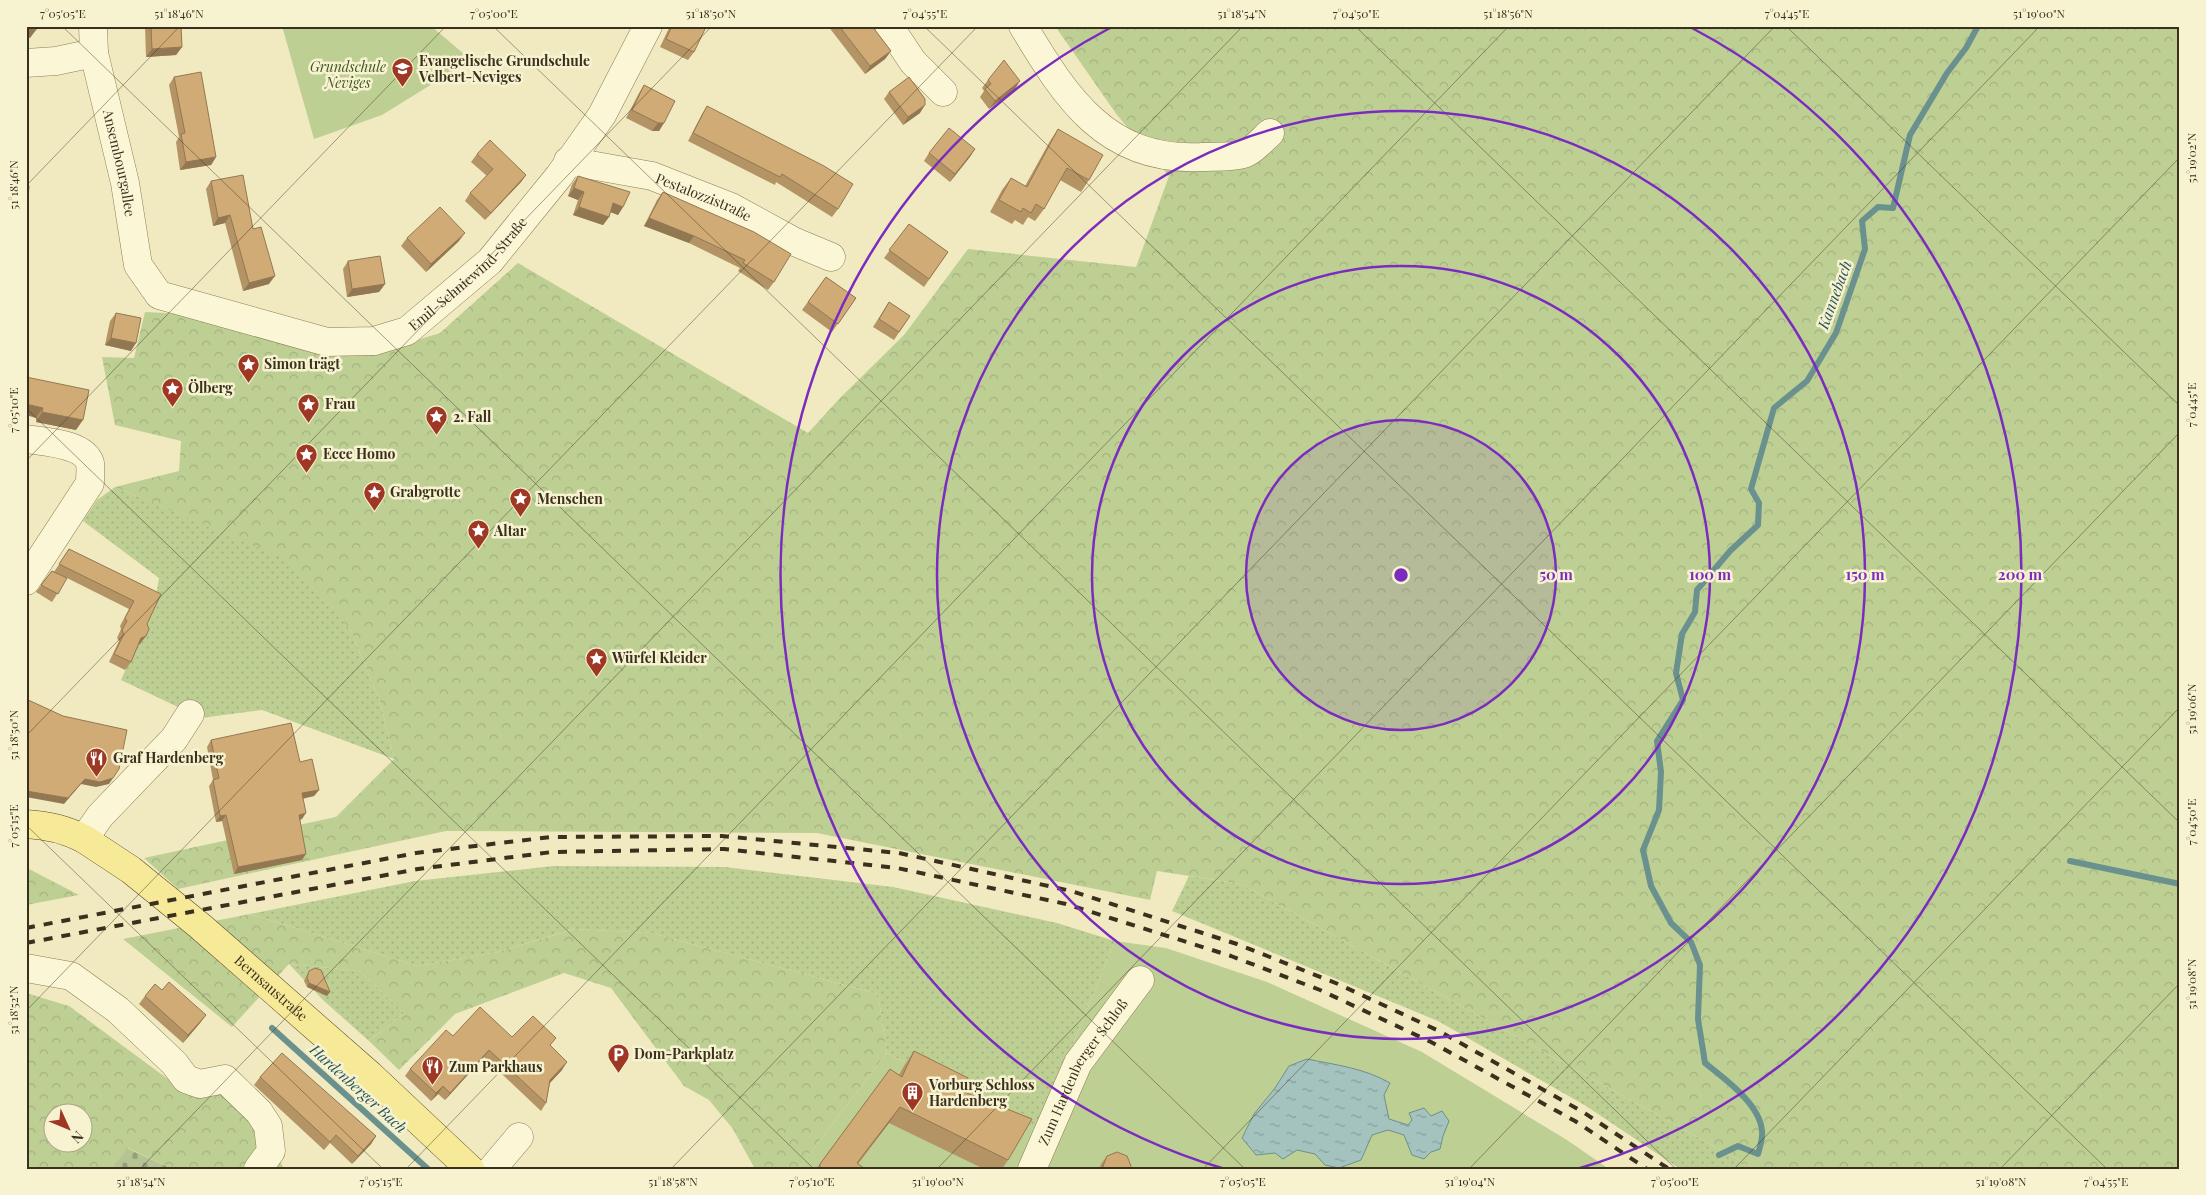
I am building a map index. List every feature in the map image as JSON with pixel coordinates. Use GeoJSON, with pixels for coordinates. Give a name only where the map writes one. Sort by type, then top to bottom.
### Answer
{"type":"FeatureCollection","features":[{"type":"Feature","properties":{"kind":"main road","name":"Bernsaustraße"},"geometry":{"type":"LineString","coordinates":[[26,824],[71,832],[131,870],[200,926],[370,1075],[470,1169]]}},
{"type":"Feature","properties":{"kind":"street","name":"Ansembourgallee"},"geometry":{"type":"LineString","coordinates":[[93,26],[94,53],[124,183],[138,265],[159,295]]}},
{"type":"Feature","properties":{"kind":"street","name":"Emil-Schniewind-Straße"},"geometry":{"type":"LineString","coordinates":[[159,295],[327,342],[374,341],[407,331],[490,261],[559,176],[602,115],[648,26]]}},
{"type":"Feature","properties":{"kind":"street"},"geometry":{"type":"LineString","coordinates":[[888,26],[913,62],[943,92]]}},
{"type":"Feature","properties":{"kind":"street"},"geometry":{"type":"LineString","coordinates":[[1023,26],[1050,72],[1083,112],[1109,134],[1144,151],[1182,158],[1244,154],[1270,133]]}},
{"type":"Feature","properties":{"kind":"street"},"geometry":{"type":"LineString","coordinates":[[26,63],[56,61],[94,53]]}},
{"type":"Feature","properties":{"kind":"street","name":"Pestalozzistraße"},"geometry":{"type":"LineString","coordinates":[[568,161],[652,176],[731,208],[795,242],[831,257]]}},
{"type":"Feature","properties":{"kind":"street"},"geometry":{"type":"LineString","coordinates":[[26,439],[74,448],[85,455],[90,463],[90,483],[26,581]]}},
{"type":"Feature","properties":{"kind":"street"},"geometry":{"type":"LineString","coordinates":[[84,839],[100,816],[174,739],[190,714]]}},
{"type":"Feature","properties":{"kind":"street"},"geometry":{"type":"LineString","coordinates":[[26,968],[71,976],[118,1010],[174,1063],[186,1079],[200,1084],[226,1079],[259,1112],[268,1126],[271,1151],[258,1169]]}},
{"type":"Feature","properties":{"kind":"street","name":"Zum Hardenberger Schloß"},"geometry":{"type":"LineString","coordinates":[[1032,1169],[1078,1063],[1140,980]]}},
{"type":"Feature","properties":{"kind":"street"},"geometry":{"type":"LineString","coordinates":[[492,1169],[519,1137]]}},
{"type":"Feature","properties":{"kind":"green space","name":"Grundschule Neviges"},"geometry":{"type":"Polygon","coordinates":[[[282,26],[431,26],[471,60],[382,115],[314,139],[282,26]]]}},
{"type":"Feature","properties":{"kind":"green space"},"geometry":{"type":"Polygon","coordinates":[[[1055,26],[2180,26],[2180,1169],[1755,1169],[1241,884],[1157,871],[1150,900],[817,833],[446,831],[178,889],[144,858],[336,817],[394,759],[380,701],[350,629],[285,559],[115,487],[179,471],[181,441],[115,425],[102,357],[134,358],[145,312],[247,317],[391,348],[440,333],[518,263],[808,433],[840,398],[904,335],[968,249],[1136,267],[1169,176],[1117,115],[1055,26]]]}},
{"type":"Feature","properties":{"kind":"green space"},"geometry":{"type":"Polygon","coordinates":[[[115,487],[285,558],[350,629],[380,701],[394,759],[262,710],[201,718],[121,680],[155,602],[159,578],[83,521],[97,500],[115,487]]]}},
{"type":"Feature","properties":{"kind":"green space"},"geometry":{"type":"Polygon","coordinates":[[[554,866],[725,867],[893,887],[1057,923],[1115,941],[1037,1131],[887,1053],[878,994],[651,933],[574,929],[497,952],[418,966],[250,914],[415,881],[554,866]]]}},
{"type":"Feature","properties":{"kind":"green space"},"geometry":{"type":"Polygon","coordinates":[[[26,868],[29,869],[79,895],[26,905],[26,868]]]}},
{"type":"Feature","properties":{"kind":"green space"},"geometry":{"type":"Polygon","coordinates":[[[1189,876],[1241,884],[1755,1169],[1680,1169],[1586,1106],[1438,1021],[1172,911],[1189,876]]]}},
{"type":"Feature","properties":{"kind":"green space"},"geometry":{"type":"Polygon","coordinates":[[[250,914],[418,966],[497,952],[575,929],[651,933],[878,994],[887,1053],[798,1169],[755,1169],[733,1129],[709,1100],[684,1086],[611,988],[564,973],[455,1014],[399,1070],[369,1041],[404,1013],[360,971],[289,964],[232,1027],[123,939],[250,914]]]}},
{"type":"Feature","properties":{"kind":"green space"},"geometry":{"type":"Polygon","coordinates":[[[1115,941],[1166,948],[1267,982],[1422,1052],[1567,1140],[1609,1169],[798,1169],[887,1053],[1037,1131],[1115,941]]]}},
{"type":"Feature","properties":{"kind":"green space"},"geometry":{"type":"Polygon","coordinates":[[[289,964],[360,971],[404,1013],[369,1041],[323,1000],[289,964]]]}},
{"type":"Feature","properties":{"kind":"green space"},"geometry":{"type":"Polygon","coordinates":[[[26,993],[69,1006],[176,1085],[238,1076],[284,1169],[172,1169],[128,1148],[112,1169],[26,1169],[26,993]]]}},
{"type":"Feature","properties":{"kind":"green space"},"geometry":{"type":"Polygon","coordinates":[[[127,1148],[172,1169],[112,1169],[127,1148]]]}},
{"type":"Feature","properties":{"kind":"water"},"geometry":{"type":"Polygon","coordinates":[[[1307,1059],[1360,1070],[1390,1083],[1384,1095],[1389,1119],[1408,1125],[1412,1120],[1409,1113],[1424,1108],[1431,1116],[1442,1111],[1449,1121],[1440,1149],[1431,1152],[1424,1159],[1412,1155],[1404,1135],[1388,1130],[1372,1135],[1361,1160],[1339,1168],[1325,1165],[1315,1154],[1297,1150],[1283,1159],[1275,1153],[1256,1155],[1242,1138],[1254,1114],[1275,1088],[1289,1066],[1307,1059]]]}},
{"type":"Feature","properties":{"kind":"building"},"geometry":{"type":"Polygon","coordinates":[[[26,26],[37,26],[36,30],[26,26]]]}},
{"type":"Feature","properties":{"kind":"building"},"geometry":{"type":"Polygon","coordinates":[[[151,26],[181,26],[182,47],[152,49],[151,26]]]}},
{"type":"Feature","properties":{"kind":"building"},"geometry":{"type":"Polygon","coordinates":[[[672,26],[699,26],[705,29],[694,52],[666,39],[672,26]]]}},
{"type":"Feature","properties":{"kind":"building"},"geometry":{"type":"Polygon","coordinates":[[[839,26],[872,26],[891,51],[870,66],[839,26]]]}},
{"type":"Feature","properties":{"kind":"building"},"geometry":{"type":"Polygon","coordinates":[[[1004,60],[1020,81],[995,101],[985,89],[991,84],[988,80],[1004,60]]]}},
{"type":"Feature","properties":{"kind":"building"},"geometry":{"type":"Polygon","coordinates":[[[201,72],[216,157],[186,162],[181,134],[185,133],[174,77],[201,72]]]}},
{"type":"Feature","properties":{"kind":"building"},"geometry":{"type":"Polygon","coordinates":[[[909,77],[925,99],[925,105],[908,117],[889,92],[909,77]]]}},
{"type":"Feature","properties":{"kind":"building"},"geometry":{"type":"Polygon","coordinates":[[[644,85],[675,101],[664,123],[658,123],[632,110],[644,85]]]}},
{"type":"Feature","properties":{"kind":"building"},"geometry":{"type":"Polygon","coordinates":[[[707,106],[824,166],[853,184],[838,209],[782,174],[780,177],[693,133],[707,106]]]}},
{"type":"Feature","properties":{"kind":"building"},"geometry":{"type":"Polygon","coordinates":[[[949,128],[975,149],[955,174],[929,153],[949,128]]]}},
{"type":"Feature","properties":{"kind":"building"},"geometry":{"type":"Polygon","coordinates":[[[1058,129],[1103,155],[1089,180],[1067,168],[1044,209],[1036,204],[1031,213],[1023,208],[1021,212],[999,200],[1011,178],[1027,187],[1058,129]]]}},
{"type":"Feature","properties":{"kind":"building"},"geometry":{"type":"Polygon","coordinates":[[[490,140],[526,175],[491,213],[470,193],[493,169],[477,154],[490,140]]]}},
{"type":"Feature","properties":{"kind":"building"},"geometry":{"type":"Polygon","coordinates":[[[243,175],[253,229],[261,227],[275,276],[249,283],[230,215],[218,218],[211,181],[243,175]]]}},
{"type":"Feature","properties":{"kind":"building"},"geometry":{"type":"Polygon","coordinates":[[[578,176],[630,192],[623,207],[613,203],[609,217],[579,207],[584,192],[574,188],[578,176]]]}},
{"type":"Feature","properties":{"kind":"building"},"geometry":{"type":"Polygon","coordinates":[[[26,185],[29,186],[26,226],[26,185]]]}},
{"type":"Feature","properties":{"kind":"building"},"geometry":{"type":"Polygon","coordinates":[[[663,192],[754,232],[791,254],[774,282],[743,263],[745,260],[694,236],[649,218],[663,192]]]}},
{"type":"Feature","properties":{"kind":"building"},"geometry":{"type":"Polygon","coordinates":[[[440,207],[465,233],[431,264],[407,238],[440,207]]]}},
{"type":"Feature","properties":{"kind":"building"},"geometry":{"type":"Polygon","coordinates":[[[909,224],[948,252],[929,279],[889,250],[909,224]]]}},
{"type":"Feature","properties":{"kind":"building"},"geometry":{"type":"Polygon","coordinates":[[[380,256],[385,284],[352,289],[348,261],[380,256]]]}},
{"type":"Feature","properties":{"kind":"building"},"geometry":{"type":"Polygon","coordinates":[[[826,277],[856,298],[838,324],[808,302],[826,277]]]}},
{"type":"Feature","properties":{"kind":"building"},"geometry":{"type":"Polygon","coordinates":[[[889,302],[910,316],[899,332],[879,319],[889,302]]]}},
{"type":"Feature","properties":{"kind":"building"},"geometry":{"type":"Polygon","coordinates":[[[116,313],[141,318],[136,343],[111,338],[116,313]]]}},
{"type":"Feature","properties":{"kind":"building"},"geometry":{"type":"Polygon","coordinates":[[[26,377],[89,390],[83,420],[42,412],[43,408],[26,404],[26,377]]]}},
{"type":"Feature","properties":{"kind":"building"},"geometry":{"type":"Polygon","coordinates":[[[69,549],[161,594],[147,624],[149,629],[146,636],[141,638],[131,662],[114,654],[124,634],[122,630],[127,621],[125,618],[134,601],[59,564],[69,549]]]}},
{"type":"Feature","properties":{"kind":"building"},"geometry":{"type":"Polygon","coordinates":[[[52,571],[67,578],[58,594],[41,585],[52,571]]]}},
{"type":"Feature","properties":{"kind":"building"},"geometry":{"type":"Polygon","coordinates":[[[26,699],[63,716],[127,730],[119,769],[113,778],[100,782],[85,779],[68,798],[26,791],[26,699]]]}},
{"type":"Feature","properties":{"kind":"building"},"geometry":{"type":"Polygon","coordinates":[[[291,723],[300,762],[312,759],[319,790],[302,793],[306,813],[299,815],[306,854],[238,867],[226,815],[220,816],[213,780],[219,778],[211,740],[291,723]]]}},
{"type":"Feature","properties":{"kind":"building"},"geometry":{"type":"Polygon","coordinates":[[[315,968],[321,970],[330,992],[309,983],[307,977],[309,971],[315,968]]]}},
{"type":"Feature","properties":{"kind":"building"},"geometry":{"type":"Polygon","coordinates":[[[169,982],[206,1015],[188,1035],[145,996],[155,984],[162,990],[169,982]]]}},
{"type":"Feature","properties":{"kind":"building"},"geometry":{"type":"Polygon","coordinates":[[[480,1007],[512,1037],[533,1016],[556,1038],[550,1045],[567,1062],[550,1080],[546,1103],[489,1050],[450,1093],[443,1086],[436,1093],[410,1069],[446,1030],[453,1036],[480,1007]]]}},
{"type":"Feature","properties":{"kind":"building","name":"Vorburg Schloss Hardenberg"},"geometry":{"type":"Polygon","coordinates":[[[914,1051],[968,1078],[962,1091],[1032,1119],[1008,1160],[900,1107],[857,1163],[865,1169],[820,1169],[820,1164],[890,1069],[902,1077],[914,1051]]]}},
{"type":"Feature","properties":{"kind":"building"},"geometry":{"type":"Polygon","coordinates":[[[282,1053],[376,1136],[358,1156],[336,1135],[330,1142],[260,1077],[282,1053]]]}},
{"type":"Feature","properties":{"kind":"building"},"geometry":{"type":"Polygon","coordinates":[[[1117,1152],[1127,1156],[1131,1166],[1130,1169],[1104,1169],[1103,1166],[1107,1156],[1117,1152]]]}},
{"type":"Feature","properties":{"kind":"waterway","name":"Kannebach"},"geometry":{"type":"LineString","coordinates":[[1719,1155],[1738,1146],[1758,1154],[1762,1140],[1762,1131],[1760,1121],[1748,1102],[1731,1084],[1705,1063],[1698,1019],[1700,965],[1691,942],[1671,923],[1651,886],[1643,850],[1659,810],[1661,772],[1657,741],[1683,700],[1676,673],[1682,634],[1695,612],[1697,590],[1730,551],[1758,525],[1759,503],[1751,489],[1774,408],[1807,381],[1836,333],[1865,249],[1862,221],[1878,207],[1893,208],[1910,135],[1978,26]]}},
{"type":"Feature","properties":{"kind":"waterway"},"geometry":{"type":"LineString","coordinates":[[2070,861],[2180,884]]}},
{"type":"Feature","properties":{"kind":"waterway","name":"Hardenberger Bach"},"geometry":{"type":"LineString","coordinates":[[272,1028],[428,1169]]}},
{"type":"Feature","properties":{"kind":"railway"},"geometry":{"type":"LineString","coordinates":[[26,928],[416,853],[551,837],[722,836],[899,853],[1071,891],[1237,944],[1338,984],[1439,1031],[1583,1112],[1669,1169]]}},
{"type":"Feature","properties":{"kind":"railway"},"geometry":{"type":"LineString","coordinates":[[26,943],[418,869],[552,852],[724,849],[897,868],[1066,904],[1231,956],[1320,990],[1431,1042],[1575,1121],[1647,1169]]}},
{"type":"Feature","properties":{"kind":"place","name":"Evangelische Grundschule Velbert-Neviges"},"geometry":{"type":"Point","coordinates":[403,88]}},
{"type":"Feature","properties":{"kind":"place","name":"Simon trägt"},"geometry":{"type":"Point","coordinates":[248,383]}},
{"type":"Feature","properties":{"kind":"place","name":"Ölberg"},"geometry":{"type":"Point","coordinates":[172,407]}},
{"type":"Feature","properties":{"kind":"place","name":"Frau"},"geometry":{"type":"Point","coordinates":[309,423]}},
{"type":"Feature","properties":{"kind":"place","name":"2. Fall"},"geometry":{"type":"Point","coordinates":[437,436]}},
{"type":"Feature","properties":{"kind":"place","name":"Ecce Homo"},"geometry":{"type":"Point","coordinates":[307,473]}},
{"type":"Feature","properties":{"kind":"place","name":"Grabgrotte"},"geometry":{"type":"Point","coordinates":[374,511]}},
{"type":"Feature","properties":{"kind":"place","name":"Menschen"},"geometry":{"type":"Point","coordinates":[521,518]}},
{"type":"Feature","properties":{"kind":"place","name":"Altar"},"geometry":{"type":"Point","coordinates":[478,550]}},
{"type":"Feature","properties":{"kind":"place","name":"Würfel Kleider"},"geometry":{"type":"Point","coordinates":[596,677]}},
{"type":"Feature","properties":{"kind":"place","name":"Graf Hardenberg"},"geometry":{"type":"Point","coordinates":[97,777]}},
{"type":"Feature","properties":{"kind":"place","name":"Dom-Parkplatz"},"geometry":{"type":"Point","coordinates":[618,1073]}},
{"type":"Feature","properties":{"kind":"place","name":"Zum Parkhaus"},"geometry":{"type":"Point","coordinates":[433,1086]}},
{"type":"Feature","properties":{"kind":"place","name":"Vorburg Schloss Hardenberg"},"geometry":{"type":"Point","coordinates":[913,1112]}}]}
